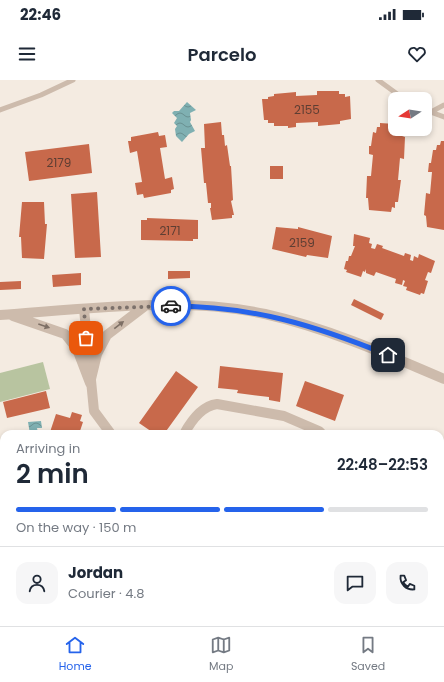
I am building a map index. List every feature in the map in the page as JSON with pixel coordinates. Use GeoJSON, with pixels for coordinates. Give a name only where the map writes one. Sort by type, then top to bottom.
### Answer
{"type":"FeatureCollection","features":[{"type":"Feature","properties":{"kind":"street"},"geometry":{"type":"LineString","coordinates":[[90,384],[97,354],[107,335],[145,306]]}},
{"type":"Feature","properties":{"kind":"street"},"geometry":{"type":"LineString","coordinates":[[4,315],[145,306],[217,307],[264,314],[321,330],[444,379]]}},
{"type":"Feature","properties":{"kind":"street"},"geometry":{"type":"LineString","coordinates":[[84,309],[90,384],[94,411],[107,430]]}},
{"type":"Feature","properties":{"kind":"street"},"geometry":{"type":"LineString","coordinates":[[4,315],[65,334],[77,349],[90,384]]}},
{"type":"Feature","properties":{"kind":"street"},"geometry":{"type":"LineString","coordinates":[[187,430],[206,407],[217,404],[284,416],[319,430]]}},
{"type":"Feature","properties":{"kind":"lane"},"geometry":{"type":"LineString","coordinates":[[0,110],[41,96],[73,80]]}},
{"type":"Feature","properties":{"kind":"lane"},"geometry":{"type":"LineString","coordinates":[[378,80],[394,92]]}},
{"type":"Feature","properties":{"kind":"lane"},"geometry":{"type":"LineString","coordinates":[[432,111],[444,105]]}},
{"type":"Feature","properties":{"kind":"lane"},"geometry":{"type":"LineString","coordinates":[[432,112],[444,117]]}},
{"type":"Feature","properties":{"kind":"green space"},"geometry":{"type":"Polygon","coordinates":[[[43,362],[50,389],[0,402],[0,373],[43,362]]]}},
{"type":"Feature","properties":{"kind":"water"},"geometry":{"type":"Polygon","coordinates":[[[187,102],[196,110],[190,113],[190,122],[195,131],[189,134],[182,142],[176,136],[175,129],[177,126],[174,123],[177,118],[172,113],[174,111],[179,111],[187,102]]]}},
{"type":"Feature","properties":{"kind":"water"},"geometry":{"type":"Polygon","coordinates":[[[41,421],[42,428],[37,428],[37,430],[29,430],[28,422],[41,421]]]}},
{"type":"Feature","properties":{"kind":"building"},"geometry":{"type":"Polygon","coordinates":[[[317,91],[339,91],[339,94],[345,94],[345,97],[350,96],[351,119],[340,121],[340,124],[318,126],[318,122],[296,123],[296,127],[288,128],[288,126],[274,126],[274,123],[268,123],[268,120],[264,120],[262,99],[268,99],[268,97],[274,96],[274,94],[296,92],[296,96],[317,95],[317,91]]]}},
{"type":"Feature","properties":{"kind":"building"},"geometry":{"type":"Polygon","coordinates":[[[221,122],[222,135],[224,135],[225,146],[227,145],[231,166],[233,200],[231,201],[234,215],[232,215],[232,218],[212,220],[210,208],[211,203],[208,203],[206,183],[204,183],[201,148],[205,148],[204,124],[221,122]]]}},
{"type":"Feature","properties":{"kind":"building"},"geometry":{"type":"Polygon","coordinates":[[[380,123],[388,124],[388,136],[405,137],[404,159],[400,158],[398,180],[401,180],[398,202],[395,202],[395,208],[392,207],[391,212],[369,210],[368,198],[366,198],[367,176],[371,176],[373,155],[369,154],[369,146],[371,146],[373,132],[376,133],[377,127],[380,127],[380,123]]]}},
{"type":"Feature","properties":{"kind":"building"},"geometry":{"type":"Polygon","coordinates":[[[158,132],[159,136],[165,135],[167,147],[160,148],[165,179],[172,177],[174,189],[171,190],[171,193],[144,198],[143,194],[137,195],[135,183],[142,182],[137,151],[130,153],[128,141],[131,141],[131,137],[158,132]]]}},
{"type":"Feature","properties":{"kind":"building"},"geometry":{"type":"Polygon","coordinates":[[[441,141],[444,141],[444,230],[427,227],[426,216],[424,215],[426,193],[430,194],[432,172],[428,172],[429,163],[431,163],[433,150],[436,150],[437,145],[440,145],[441,141]]]}},
{"type":"Feature","properties":{"kind":"building"},"geometry":{"type":"Polygon","coordinates":[[[89,144],[92,173],[29,181],[25,152],[89,144]]]}},
{"type":"Feature","properties":{"kind":"building"},"geometry":{"type":"Polygon","coordinates":[[[270,166],[283,166],[283,179],[270,179],[270,166]]]}},
{"type":"Feature","properties":{"kind":"building"},"geometry":{"type":"Polygon","coordinates":[[[97,192],[101,257],[75,258],[71,194],[97,192]]]}},
{"type":"Feature","properties":{"kind":"building"},"geometry":{"type":"Polygon","coordinates":[[[22,202],[44,202],[45,224],[47,224],[44,259],[22,258],[21,237],[19,237],[22,202]]]}},
{"type":"Feature","properties":{"kind":"building"},"geometry":{"type":"Polygon","coordinates":[[[147,218],[198,220],[198,239],[193,239],[193,241],[141,240],[141,220],[147,220],[147,218]]]}},
{"type":"Feature","properties":{"kind":"building"},"geometry":{"type":"Polygon","coordinates":[[[276,227],[298,229],[298,227],[332,236],[328,258],[307,255],[306,257],[272,249],[276,227]]]}},
{"type":"Feature","properties":{"kind":"building"},"geometry":{"type":"Polygon","coordinates":[[[354,234],[370,238],[369,243],[372,244],[371,248],[375,249],[377,244],[383,246],[382,248],[404,256],[405,253],[411,255],[410,260],[413,261],[414,256],[418,258],[419,254],[435,261],[431,273],[428,272],[425,280],[428,281],[424,294],[421,293],[420,295],[406,290],[407,287],[403,286],[405,281],[403,280],[402,285],[395,283],[396,279],[376,272],[374,276],[366,273],[366,269],[365,272],[363,271],[361,277],[346,272],[347,270],[344,269],[346,261],[348,261],[349,256],[351,256],[355,246],[353,246],[354,234]]]}},
{"type":"Feature","properties":{"kind":"building"},"geometry":{"type":"Polygon","coordinates":[[[168,271],[190,271],[190,278],[168,279],[168,271]]]}},
{"type":"Feature","properties":{"kind":"building"},"geometry":{"type":"Polygon","coordinates":[[[81,273],[81,285],[53,287],[52,275],[81,273]]]}},
{"type":"Feature","properties":{"kind":"building"},"geometry":{"type":"Polygon","coordinates":[[[21,281],[21,289],[0,290],[0,282],[21,281]]]}},
{"type":"Feature","properties":{"kind":"building"},"geometry":{"type":"Polygon","coordinates":[[[354,299],[384,314],[381,320],[351,305],[354,299]]]}},
{"type":"Feature","properties":{"kind":"building"},"geometry":{"type":"Polygon","coordinates":[[[220,366],[283,373],[280,402],[269,400],[269,397],[237,393],[238,390],[218,388],[220,366]]]}},
{"type":"Feature","properties":{"kind":"building"},"geometry":{"type":"Polygon","coordinates":[[[176,371],[198,387],[167,430],[149,430],[139,423],[176,371]]]}},
{"type":"Feature","properties":{"kind":"building"},"geometry":{"type":"Polygon","coordinates":[[[305,381],[344,395],[335,421],[296,406],[305,381]]]}},
{"type":"Feature","properties":{"kind":"building"},"geometry":{"type":"Polygon","coordinates":[[[46,391],[50,408],[7,418],[3,402],[46,391]]]}},
{"type":"Feature","properties":{"kind":"building"},"geometry":{"type":"Polygon","coordinates":[[[72,412],[82,415],[80,421],[83,422],[80,430],[51,430],[56,414],[70,418],[72,412]]]}},
{"type":"Feature","properties":{"kind":"way so far"},"geometry":{"type":"LineString","coordinates":[[86,338],[84,309],[171,306]]}},
{"type":"Feature","properties":{"kind":"route"},"geometry":{"type":"LineString","coordinates":[[171,306],[217,307],[264,314],[314,327],[388,355]]}}]}
